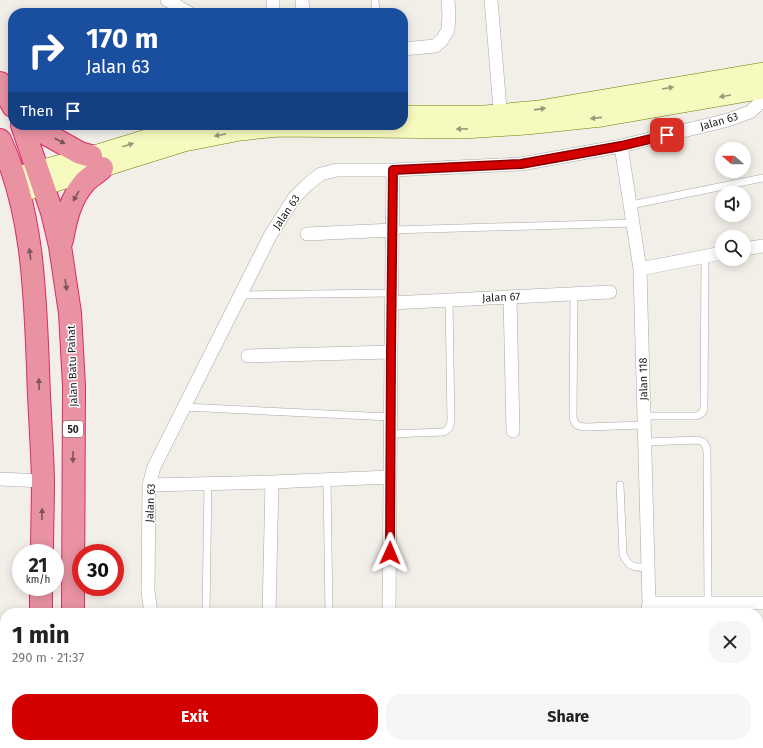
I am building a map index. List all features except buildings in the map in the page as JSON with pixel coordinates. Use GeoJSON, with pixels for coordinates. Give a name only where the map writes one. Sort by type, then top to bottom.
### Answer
{"type":"FeatureCollection","features":[{"type":"Feature","properties":{"kind":"highway"},"geometry":{"type":"LineString","coordinates":[[0,83],[8,97]]}},
{"type":"Feature","properties":{"kind":"highway","name":"Jalan Batu Pahat"},"geometry":{"type":"LineString","coordinates":[[24,130],[52,212],[60,246],[70,313],[74,386],[73,608]]}},
{"type":"Feature","properties":{"kind":"highway"},"geometry":{"type":"LineString","coordinates":[[39,130],[96,162],[68,210],[60,246]]}},
{"type":"Feature","properties":{"kind":"highway"},"geometry":{"type":"LineString","coordinates":[[0,140],[7,154],[17,185],[25,219],[36,309],[43,481],[42,544]]}},
{"type":"Feature","properties":{"kind":"highway"},"geometry":{"type":"LineString","coordinates":[[41,596],[41,608]]}},
{"type":"Feature","properties":{"kind":"street"},"geometry":{"type":"LineString","coordinates":[[167,0],[181,8]]}},
{"type":"Feature","properties":{"kind":"street"},"geometry":{"type":"LineString","coordinates":[[408,49],[435,46],[442,40],[448,30],[448,0]]}},
{"type":"Feature","properties":{"kind":"street"},"geometry":{"type":"LineString","coordinates":[[491,0],[501,120]]}},
{"type":"Feature","properties":{"kind":"street"},"geometry":{"type":"LineString","coordinates":[[408,128],[464,129],[539,110],[763,72]]}},
{"type":"Feature","properties":{"kind":"street"},"geometry":{"type":"LineString","coordinates":[[408,115],[484,115],[526,125],[602,117],[763,89]]}},
{"type":"Feature","properties":{"kind":"street","name":"Jalan 63"},"geometry":{"type":"LineString","coordinates":[[150,608],[148,592],[149,485],[154,467],[270,236],[294,198],[308,184],[321,174],[337,170],[393,170],[521,164],[621,146],[728,120],[750,112],[763,100]]}},
{"type":"Feature","properties":{"kind":"street"},"geometry":{"type":"LineString","coordinates":[[96,162],[166,133],[178,130]]}},
{"type":"Feature","properties":{"kind":"street"},"geometry":{"type":"LineString","coordinates":[[17,185],[96,162],[184,142],[256,130]]}},
{"type":"Feature","properties":{"kind":"street","name":"Jalan 118"},"geometry":{"type":"LineString","coordinates":[[621,146],[640,269],[648,608]]}},
{"type":"Feature","properties":{"kind":"street"},"geometry":{"type":"LineString","coordinates":[[389,608],[393,170]]}},
{"type":"Feature","properties":{"kind":"street"},"geometry":{"type":"LineString","coordinates":[[306,234],[393,230]]}},
{"type":"Feature","properties":{"kind":"street"},"geometry":{"type":"LineString","coordinates":[[751,248],[763,246]]}},
{"type":"Feature","properties":{"kind":"street"},"geometry":{"type":"LineString","coordinates":[[640,269],[715,254]]}},
{"type":"Feature","properties":{"kind":"street","name":"Jalan 67"},"geometry":{"type":"LineString","coordinates":[[391,298],[448,300],[610,292]]}},
{"type":"Feature","properties":{"kind":"street"},"geometry":{"type":"LineString","coordinates":[[510,297],[513,431]]}},
{"type":"Feature","properties":{"kind":"street"},"geometry":{"type":"LineString","coordinates":[[248,356],[391,352]]}},
{"type":"Feature","properties":{"kind":"street"},"geometry":{"type":"LineString","coordinates":[[149,485],[390,477]]}},
{"type":"Feature","properties":{"kind":"street"},"geometry":{"type":"LineString","coordinates":[[0,479],[43,481]]}},
{"type":"Feature","properties":{"kind":"street"},"geometry":{"type":"LineString","coordinates":[[269,608],[272,482]]}},
{"type":"Feature","properties":{"kind":"street"},"geometry":{"type":"LineString","coordinates":[[648,608],[707,608],[763,603]]}},
{"type":"Feature","properties":{"kind":"lane"},"geometry":{"type":"LineString","coordinates":[[631,205],[763,178]]}},
{"type":"Feature","properties":{"kind":"lane"},"geometry":{"type":"LineString","coordinates":[[393,230],[634,223]]}},
{"type":"Feature","properties":{"kind":"lane"},"geometry":{"type":"LineString","coordinates":[[574,294],[573,418],[578,426],[586,427],[644,420],[697,416],[702,413],[704,409],[705,256]]}},
{"type":"Feature","properties":{"kind":"lane"},"geometry":{"type":"LineString","coordinates":[[241,295],[391,298]]}},
{"type":"Feature","properties":{"kind":"lane"},"geometry":{"type":"LineString","coordinates":[[390,434],[444,432],[449,428],[451,421],[448,300]]}},
{"type":"Feature","properties":{"kind":"lane"},"geometry":{"type":"LineString","coordinates":[[184,407],[390,417]]}},
{"type":"Feature","properties":{"kind":"lane"},"geometry":{"type":"LineString","coordinates":[[645,442],[698,440],[703,441],[706,444],[707,608]]}},
{"type":"Feature","properties":{"kind":"lane"},"geometry":{"type":"LineString","coordinates":[[327,480],[329,608]]}},
{"type":"Feature","properties":{"kind":"lane"},"geometry":{"type":"LineString","coordinates":[[206,608],[208,483]]}},
{"type":"Feature","properties":{"kind":"lane"},"geometry":{"type":"LineString","coordinates":[[620,485],[622,554],[626,562],[632,566],[648,568]]}},
{"type":"Feature","properties":{"kind":"route"},"geometry":{"type":"LineString","coordinates":[[390,553],[393,170],[521,164],[621,146],[667,135]]}}]}
